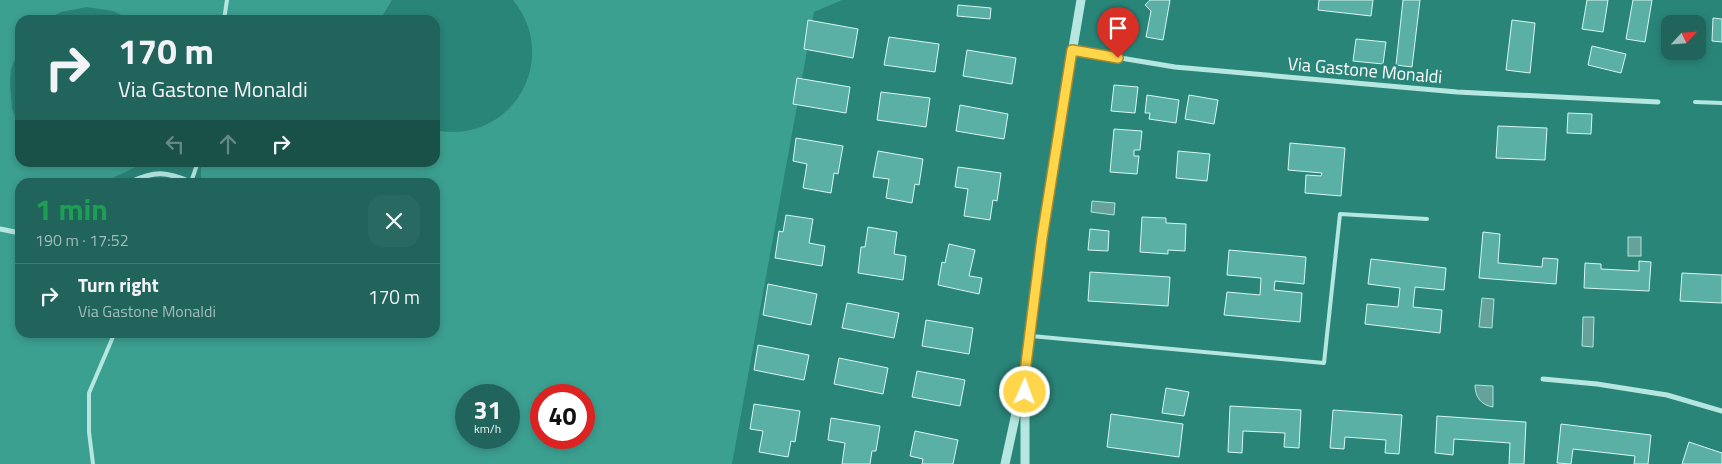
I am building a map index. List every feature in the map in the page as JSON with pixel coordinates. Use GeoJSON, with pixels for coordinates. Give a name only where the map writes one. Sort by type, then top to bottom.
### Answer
{"type":"FeatureCollection","features":[{"type":"Feature","properties":{"kind":"street"},"geometry":{"type":"LineString","coordinates":[[1004,464],[1025,372],[1045,221],[1081,0]]}},
{"type":"Feature","properties":{"kind":"street","name":"Via Gastone Monaldi"},"geometry":{"type":"LineString","coordinates":[[1072,50],[1175,67],[1457,92],[1658,102]]}},
{"type":"Feature","properties":{"kind":"street"},"geometry":{"type":"LineString","coordinates":[[141,178],[157,173],[173,174],[182,178]]}},
{"type":"Feature","properties":{"kind":"street"},"geometry":{"type":"LineString","coordinates":[[0,229],[15,233]]}},
{"type":"Feature","properties":{"kind":"street"},"geometry":{"type":"LineString","coordinates":[[1025,372],[1025,464]]}},
{"type":"Feature","properties":{"kind":"street"},"geometry":{"type":"LineString","coordinates":[[1543,379],[1597,384],[1667,395],[1722,412]]}},
{"type":"Feature","properties":{"kind":"lane"},"geometry":{"type":"LineString","coordinates":[[225,15],[227,0]]}},
{"type":"Feature","properties":{"kind":"lane"},"geometry":{"type":"LineString","coordinates":[[1695,102],[1722,104]]}},
{"type":"Feature","properties":{"kind":"lane"},"geometry":{"type":"LineString","coordinates":[[1030,336],[1324,363],[1340,214],[1427,219]]}},
{"type":"Feature","properties":{"kind":"lane"},"geometry":{"type":"LineString","coordinates":[[93,464],[89,432],[89,393],[112,338]]}},
{"type":"Feature","properties":{"kind":"green space"},"geometry":{"type":"Polygon","coordinates":[[[0,0],[392,0],[383,15],[122,15],[113,11],[87,7],[61,12],[55,15],[15,15],[15,59],[11,69],[10,83],[12,109],[15,115],[15,167],[136,167],[112,178],[15,178],[15,338],[440,338],[440,178],[201,178],[201,167],[440,167],[440,130],[462,131],[486,125],[506,111],[521,93],[530,71],[532,47],[527,23],[513,0],[842,0],[814,12],[732,464],[0,464],[0,0]]]}},
{"type":"Feature","properties":{"kind":"water"},"geometry":{"type":"Polygon","coordinates":[[[1092,201],[1115,203],[1114,215],[1091,212],[1092,201]]]}},
{"type":"Feature","properties":{"kind":"water"},"geometry":{"type":"Polygon","coordinates":[[[1628,237],[1641,237],[1641,256],[1628,256],[1628,237]]]}},
{"type":"Feature","properties":{"kind":"water"},"geometry":{"type":"Polygon","coordinates":[[[1482,298],[1494,299],[1492,328],[1479,327],[1482,298]]]}},
{"type":"Feature","properties":{"kind":"water"},"geometry":{"type":"Polygon","coordinates":[[[1583,317],[1594,317],[1593,347],[1582,346],[1583,317]]]}},
{"type":"Feature","properties":{"kind":"water"},"geometry":{"type":"Polygon","coordinates":[[[1475,385],[1493,386],[1493,407],[1480,400],[1476,393],[1475,385]]]}},
{"type":"Feature","properties":{"kind":"building"},"geometry":{"type":"Polygon","coordinates":[[[1150,0],[1170,0],[1163,40],[1146,37],[1151,11],[1145,5],[1150,0]]]}},
{"type":"Feature","properties":{"kind":"building"},"geometry":{"type":"Polygon","coordinates":[[[1319,0],[1373,0],[1371,16],[1318,10],[1319,0]]]}},
{"type":"Feature","properties":{"kind":"building"},"geometry":{"type":"Polygon","coordinates":[[[1403,0],[1420,0],[1412,67],[1396,65],[1403,0]]]}},
{"type":"Feature","properties":{"kind":"building"},"geometry":{"type":"Polygon","coordinates":[[[1587,0],[1608,0],[1603,32],[1582,29],[1587,0]]]}},
{"type":"Feature","properties":{"kind":"building"},"geometry":{"type":"Polygon","coordinates":[[[1633,0],[1652,0],[1645,42],[1626,39],[1633,0]]]}},
{"type":"Feature","properties":{"kind":"building"},"geometry":{"type":"Polygon","coordinates":[[[958,5],[991,8],[990,19],[957,16],[958,5]]]}},
{"type":"Feature","properties":{"kind":"building"},"geometry":{"type":"Polygon","coordinates":[[[1713,18],[1722,19],[1722,42],[1712,41],[1713,18]]]}},
{"type":"Feature","properties":{"kind":"building"},"geometry":{"type":"Polygon","coordinates":[[[808,20],[858,29],[853,58],[804,49],[808,20]]]}},
{"type":"Feature","properties":{"kind":"building"},"geometry":{"type":"Polygon","coordinates":[[[1512,20],[1535,23],[1530,73],[1506,70],[1512,20]]]}},
{"type":"Feature","properties":{"kind":"building"},"geometry":{"type":"Polygon","coordinates":[[[889,37],[939,44],[935,72],[884,65],[889,37]]]}},
{"type":"Feature","properties":{"kind":"building"},"geometry":{"type":"Polygon","coordinates":[[[1356,39],[1386,42],[1383,64],[1353,61],[1356,39]]]}},
{"type":"Feature","properties":{"kind":"building"},"geometry":{"type":"Polygon","coordinates":[[[1592,46],[1626,54],[1621,73],[1588,65],[1592,46]]]}},
{"type":"Feature","properties":{"kind":"building"},"geometry":{"type":"Polygon","coordinates":[[[967,50],[1016,58],[1012,84],[963,76],[967,50]]]}},
{"type":"Feature","properties":{"kind":"building"},"geometry":{"type":"Polygon","coordinates":[[[797,78],[850,87],[846,113],[793,104],[797,78]]]}},
{"type":"Feature","properties":{"kind":"building"},"geometry":{"type":"Polygon","coordinates":[[[1114,85],[1138,87],[1135,113],[1111,111],[1114,85]]]}},
{"type":"Feature","properties":{"kind":"building"},"geometry":{"type":"Polygon","coordinates":[[[881,92],[930,98],[926,127],[877,120],[881,92]]]}},
{"type":"Feature","properties":{"kind":"building"},"geometry":{"type":"Polygon","coordinates":[[[1147,95],[1179,100],[1176,123],[1149,119],[1150,113],[1145,113],[1147,95]]]}},
{"type":"Feature","properties":{"kind":"building"},"geometry":{"type":"Polygon","coordinates":[[[1189,95],[1218,100],[1214,124],[1185,119],[1189,95]]]}},
{"type":"Feature","properties":{"kind":"building"},"geometry":{"type":"Polygon","coordinates":[[[960,105],[1008,114],[1004,139],[956,131],[960,105]]]}},
{"type":"Feature","properties":{"kind":"building"},"geometry":{"type":"Polygon","coordinates":[[[1568,113],[1592,114],[1591,134],[1567,133],[1568,113]]]}},
{"type":"Feature","properties":{"kind":"building"},"geometry":{"type":"Polygon","coordinates":[[[1498,126],[1547,128],[1545,160],[1496,158],[1498,126]]]}},
{"type":"Feature","properties":{"kind":"building"},"geometry":{"type":"Polygon","coordinates":[[[1114,129],[1142,131],[1140,150],[1134,150],[1134,156],[1139,156],[1137,174],[1110,172],[1114,129]]]}},
{"type":"Feature","properties":{"kind":"building"},"geometry":{"type":"Polygon","coordinates":[[[796,138],[843,146],[838,174],[834,173],[831,193],[803,188],[807,164],[793,161],[796,138]]]}},
{"type":"Feature","properties":{"kind":"building"},"geometry":{"type":"Polygon","coordinates":[[[1290,143],[1345,148],[1341,196],[1305,193],[1306,175],[1321,176],[1322,173],[1288,170],[1290,143]]]}},
{"type":"Feature","properties":{"kind":"building"},"geometry":{"type":"Polygon","coordinates":[[[878,151],[923,159],[919,185],[915,184],[912,203],[886,198],[889,179],[873,177],[878,151]]]}},
{"type":"Feature","properties":{"kind":"building"},"geometry":{"type":"Polygon","coordinates":[[[1178,151],[1210,154],[1207,181],[1176,178],[1178,151]]]}},
{"type":"Feature","properties":{"kind":"building"},"geometry":{"type":"Polygon","coordinates":[[[958,167],[1001,173],[997,201],[993,200],[990,220],[964,216],[968,189],[955,187],[958,167]]]}},
{"type":"Feature","properties":{"kind":"building"},"geometry":{"type":"Polygon","coordinates":[[[786,215],[813,219],[809,243],[825,246],[822,266],[775,258],[779,231],[783,232],[786,215]]]}},
{"type":"Feature","properties":{"kind":"building"},"geometry":{"type":"Polygon","coordinates":[[[1142,217],[1166,218],[1166,223],[1186,224],[1185,251],[1168,250],[1168,254],[1140,252],[1142,217]]]}},
{"type":"Feature","properties":{"kind":"building"},"geometry":{"type":"Polygon","coordinates":[[[868,227],[897,232],[894,254],[906,256],[903,280],[858,273],[861,247],[865,247],[868,227]]]}},
{"type":"Feature","properties":{"kind":"building"},"geometry":{"type":"Polygon","coordinates":[[[1090,229],[1109,231],[1108,251],[1088,250],[1090,229]]]}},
{"type":"Feature","properties":{"kind":"building"},"geometry":{"type":"Polygon","coordinates":[[[1483,232],[1500,234],[1498,263],[1542,267],[1543,258],[1558,259],[1556,284],[1479,278],[1483,232]]]}},
{"type":"Feature","properties":{"kind":"building"},"geometry":{"type":"Polygon","coordinates":[[[949,244],[975,250],[969,276],[982,278],[979,294],[938,285],[942,262],[945,263],[949,244]]]}},
{"type":"Feature","properties":{"kind":"building"},"geometry":{"type":"Polygon","coordinates":[[[1229,250],[1306,257],[1304,284],[1275,281],[1274,290],[1302,293],[1300,322],[1224,315],[1227,292],[1260,295],[1261,278],[1227,275],[1229,250]]]}},
{"type":"Feature","properties":{"kind":"building"},"geometry":{"type":"Polygon","coordinates":[[[1371,259],[1446,268],[1444,290],[1415,287],[1413,307],[1442,310],[1440,333],[1365,324],[1367,304],[1398,307],[1400,288],[1368,284],[1371,259]]]}},
{"type":"Feature","properties":{"kind":"building"},"geometry":{"type":"Polygon","coordinates":[[[1639,261],[1651,262],[1649,291],[1584,288],[1585,263],[1601,264],[1601,269],[1639,271],[1639,261]]]}},
{"type":"Feature","properties":{"kind":"building"},"geometry":{"type":"Polygon","coordinates":[[[1090,272],[1170,277],[1168,306],[1088,301],[1090,272]]]}},
{"type":"Feature","properties":{"kind":"building"},"geometry":{"type":"Polygon","coordinates":[[[1682,273],[1722,275],[1722,303],[1680,301],[1682,273]]]}},
{"type":"Feature","properties":{"kind":"building"},"geometry":{"type":"Polygon","coordinates":[[[768,284],[817,294],[811,325],[763,315],[768,284]]]}},
{"type":"Feature","properties":{"kind":"building"},"geometry":{"type":"Polygon","coordinates":[[[847,303],[899,313],[894,338],[842,328],[847,303]]]}},
{"type":"Feature","properties":{"kind":"building"},"geometry":{"type":"Polygon","coordinates":[[[926,320],[973,328],[969,354],[922,346],[926,320]]]}},
{"type":"Feature","properties":{"kind":"building"},"geometry":{"type":"Polygon","coordinates":[[[758,345],[809,355],[804,380],[754,370],[758,345]]]}},
{"type":"Feature","properties":{"kind":"building"},"geometry":{"type":"Polygon","coordinates":[[[839,358],[888,368],[883,394],[834,384],[839,358]]]}},
{"type":"Feature","properties":{"kind":"building"},"geometry":{"type":"Polygon","coordinates":[[[917,371],[965,380],[960,406],[912,397],[917,371]]]}},
{"type":"Feature","properties":{"kind":"building"},"geometry":{"type":"Polygon","coordinates":[[[1166,388],[1189,392],[1184,416],[1162,413],[1166,388]]]}},
{"type":"Feature","properties":{"kind":"building"},"geometry":{"type":"Polygon","coordinates":[[[754,404],[800,411],[795,442],[791,441],[788,457],[759,452],[763,431],[750,429],[754,404]]]}},
{"type":"Feature","properties":{"kind":"building"},"geometry":{"type":"Polygon","coordinates":[[[1230,406],[1301,410],[1299,448],[1284,447],[1285,433],[1243,431],[1242,453],[1228,452],[1230,406]]]}},
{"type":"Feature","properties":{"kind":"building"},"geometry":{"type":"Polygon","coordinates":[[[1333,410],[1402,415],[1399,454],[1385,453],[1386,440],[1345,437],[1344,449],[1330,448],[1333,410]]]}},
{"type":"Feature","properties":{"kind":"building"},"geometry":{"type":"Polygon","coordinates":[[[1111,414],[1183,424],[1179,457],[1107,447],[1111,414]]]}},
{"type":"Feature","properties":{"kind":"building"},"geometry":{"type":"Polygon","coordinates":[[[1437,416],[1526,422],[1524,464],[1509,464],[1510,443],[1454,439],[1453,455],[1435,453],[1437,416]]]}},
{"type":"Feature","properties":{"kind":"building"},"geometry":{"type":"Polygon","coordinates":[[[831,418],[880,426],[876,451],[872,451],[870,464],[842,464],[845,443],[828,440],[831,418]]]}},
{"type":"Feature","properties":{"kind":"building"},"geometry":{"type":"Polygon","coordinates":[[[1561,424],[1651,435],[1648,464],[1634,464],[1635,456],[1573,449],[1571,464],[1557,463],[1561,424]]]}},
{"type":"Feature","properties":{"kind":"building"},"geometry":{"type":"Polygon","coordinates":[[[915,431],[958,440],[953,464],[922,464],[923,459],[910,456],[915,431]]]}},
{"type":"Feature","properties":{"kind":"building"},"geometry":{"type":"Polygon","coordinates":[[[1689,442],[1722,453],[1722,464],[1682,464],[1689,442]]]}},
{"type":"Feature","properties":{"kind":"route"},"geometry":{"type":"LineString","coordinates":[[1025,392],[1025,372],[1042,238],[1072,50],[1118,58]]}}]}
